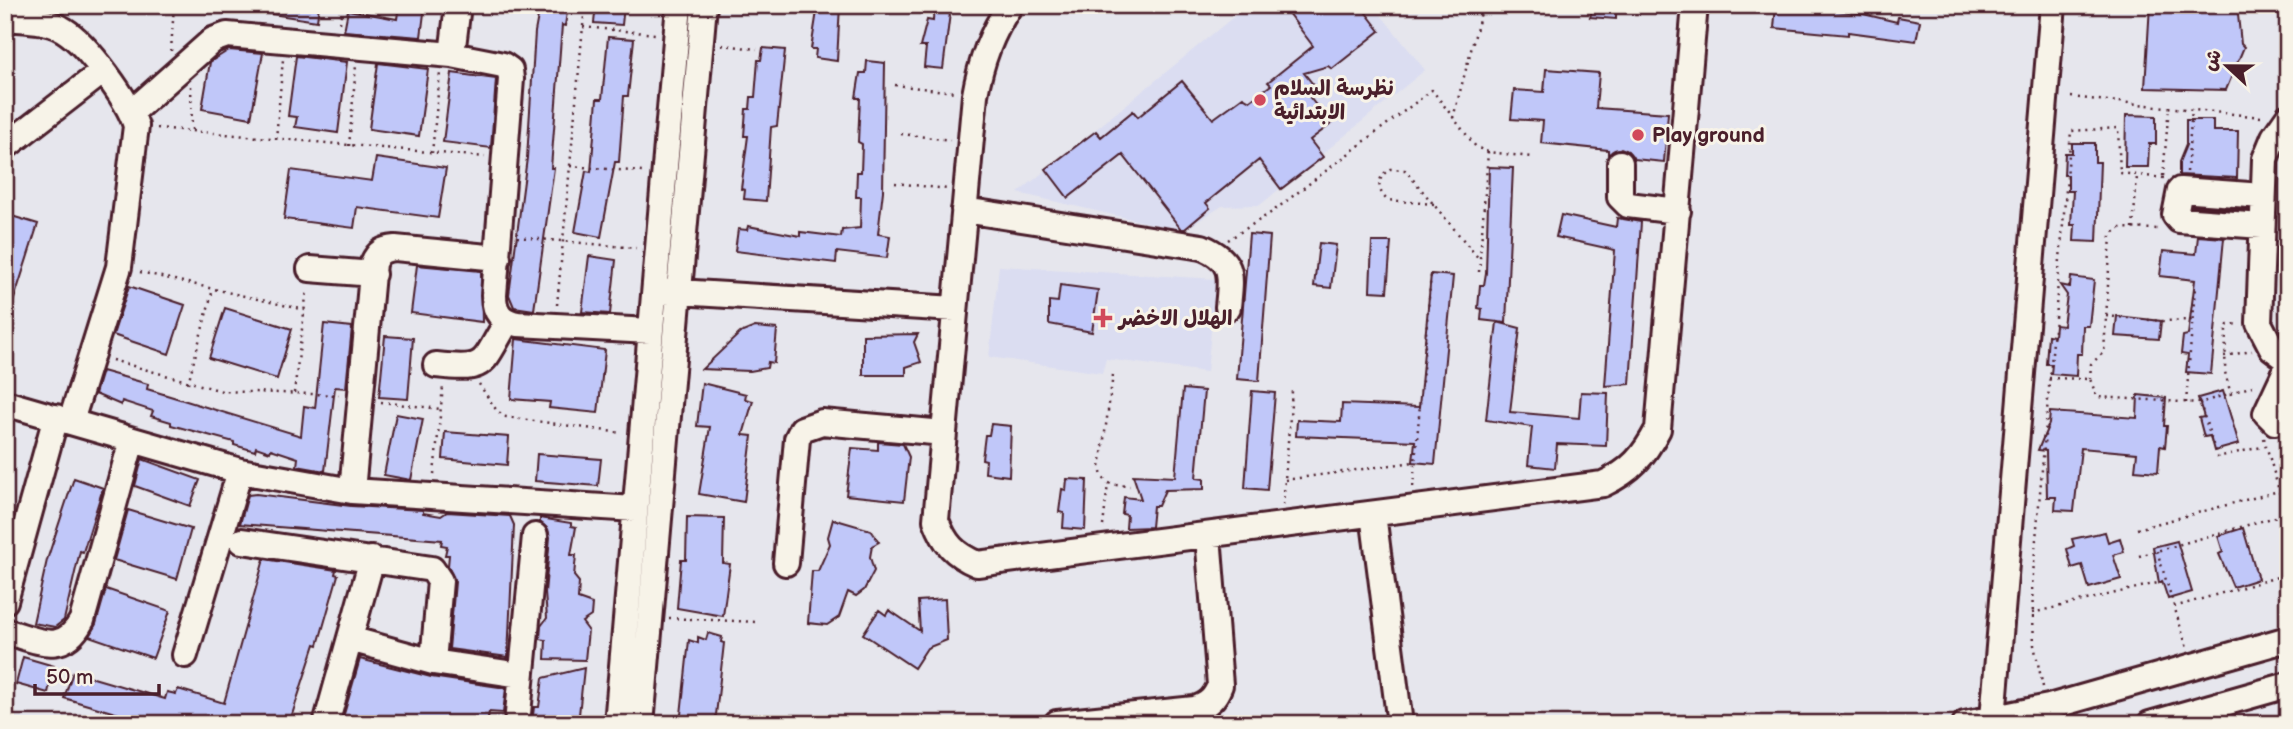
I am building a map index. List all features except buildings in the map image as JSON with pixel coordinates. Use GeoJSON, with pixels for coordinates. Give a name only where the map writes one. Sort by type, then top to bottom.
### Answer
{"type":"FeatureCollection","features":[{"type":"Feature","properties":{"kind":"street"},"geometry":{"type":"LineString","coordinates":[[447,55],[458,5]]}},
{"type":"Feature","properties":{"kind":"street"},"geometry":{"type":"LineString","coordinates":[[617,724],[679,5]]}},
{"type":"Feature","properties":{"kind":"street"},"geometry":{"type":"LineString","coordinates":[[641,724],[704,5]]}},
{"type":"Feature","properties":{"kind":"street"},"geometry":{"type":"LineString","coordinates":[[1010,5],[996,26],[982,59],[975,94],[936,520],[944,540],[958,555],[977,564],[1602,484],[1627,472],[1646,453],[1658,429],[1695,5]]}},
{"type":"Feature","properties":{"kind":"street"},"geometry":{"type":"LineString","coordinates":[[1993,718],[2053,5]]}},
{"type":"Feature","properties":{"kind":"street"},"geometry":{"type":"LineString","coordinates":[[5,18],[48,23],[64,29],[77,40],[102,72],[134,119]]}},
{"type":"Feature","properties":{"kind":"street"},"geometry":{"type":"LineString","coordinates":[[5,601],[63,419],[92,354],[119,267],[134,119],[169,79],[214,40],[227,35],[447,55],[495,62],[510,70],[494,306],[507,322],[650,331]]}},
{"type":"Feature","properties":{"kind":"street"},"geometry":{"type":"LineString","coordinates":[[5,147],[102,72]]}},
{"type":"Feature","properties":{"kind":"street"},"geometry":{"type":"LineString","coordinates":[[2281,386],[2259,323],[2265,159],[2284,122]]}},
{"type":"Feature","properties":{"kind":"street"},"geometry":{"type":"LineString","coordinates":[[1620,163],[1620,197],[1628,205],[1678,211]]}},
{"type":"Feature","properties":{"kind":"street"},"geometry":{"type":"LineString","coordinates":[[2262,226],[2182,220],[2176,216],[2177,194],[2185,185],[2263,196]]}},
{"type":"Feature","properties":{"kind":"street"},"geometry":{"type":"LineString","coordinates":[[965,201],[1202,247],[1216,253],[1226,262],[1231,276],[1228,307]]}},
{"type":"Feature","properties":{"kind":"street"},"geometry":{"type":"LineString","coordinates":[[352,491],[377,255],[385,249],[499,247]]}},
{"type":"Feature","properties":{"kind":"street"},"geometry":{"type":"LineString","coordinates":[[310,269],[373,274]]}},
{"type":"Feature","properties":{"kind":"street"},"geometry":{"type":"LineString","coordinates":[[654,291],[955,309]]}},
{"type":"Feature","properties":{"kind":"street"},"geometry":{"type":"LineString","coordinates":[[440,366],[470,369],[480,364],[507,322]]}},
{"type":"Feature","properties":{"kind":"street"},"geometry":{"type":"LineString","coordinates":[[5,403],[240,471],[352,491],[635,509]]}},
{"type":"Feature","properties":{"kind":"street"},"geometry":{"type":"LineString","coordinates":[[786,563],[797,439],[802,429],[811,423],[822,422],[944,433]]}},
{"type":"Feature","properties":{"kind":"street"},"geometry":{"type":"LineString","coordinates":[[5,631],[47,643],[62,642],[75,634],[82,620],[132,440]]}},
{"type":"Feature","properties":{"kind":"street"},"geometry":{"type":"LineString","coordinates":[[185,655],[240,471]]}},
{"type":"Feature","properties":{"kind":"street"},"geometry":{"type":"LineString","coordinates":[[1373,514],[1400,724]]}},
{"type":"Feature","properties":{"kind":"street"},"geometry":{"type":"LineString","coordinates":[[517,724],[535,536]]}},
{"type":"Feature","properties":{"kind":"street"},"geometry":{"type":"LineString","coordinates":[[1057,723],[1195,709],[1207,705],[1216,696],[1220,685],[1208,536]]}},
{"type":"Feature","properties":{"kind":"street"},"geometry":{"type":"LineString","coordinates":[[242,541],[428,566],[440,581],[433,662]]}},
{"type":"Feature","properties":{"kind":"street"},"geometry":{"type":"LineString","coordinates":[[327,723],[372,559]]}},
{"type":"Feature","properties":{"kind":"street"},"geometry":{"type":"LineString","coordinates":[[350,639],[433,662],[521,675]]}},
{"type":"Feature","properties":{"kind":"street"},"geometry":{"type":"LineString","coordinates":[[1965,724],[2049,707],[2288,639]]}},
{"type":"Feature","properties":{"kind":"street"},"geometry":{"type":"LineString","coordinates":[[2150,724],[2288,685]]}},
{"type":"Feature","properties":{"kind":"path"},"geometry":{"type":"LineString","coordinates":[[169,79],[174,5]]}},
{"type":"Feature","properties":{"kind":"path"},"geometry":{"type":"LineString","coordinates":[[555,326],[585,5]]}},
{"type":"Feature","properties":{"kind":"path"},"geometry":{"type":"LineString","coordinates":[[1453,118],[1483,5]]}},
{"type":"Feature","properties":{"kind":"path"},"geometry":{"type":"LineString","coordinates":[[583,27],[676,36]]}},
{"type":"Feature","properties":{"kind":"path"},"geometry":{"type":"LineString","coordinates":[[276,139],[285,39]]}},
{"type":"Feature","properties":{"kind":"path"},"geometry":{"type":"LineString","coordinates":[[701,43],[757,49]]}},
{"type":"Feature","properties":{"kind":"path"},"geometry":{"type":"LineString","coordinates":[[349,146],[358,46]]}},
{"type":"Feature","properties":{"kind":"path"},"geometry":{"type":"LineString","coordinates":[[432,153],[447,55]]}},
{"type":"Feature","properties":{"kind":"path"},"geometry":{"type":"LineString","coordinates":[[191,60],[192,131]]}},
{"type":"Feature","properties":{"kind":"path"},"geometry":{"type":"LineString","coordinates":[[895,85],[975,94]]}},
{"type":"Feature","properties":{"kind":"path"},"geometry":{"type":"LineString","coordinates":[[1216,253],[1233,236],[1272,212],[1432,90],[1476,147],[1488,152],[1531,156]]}},
{"type":"Feature","properties":{"kind":"path"},"geometry":{"type":"LineString","coordinates":[[2071,97],[2252,115],[2284,122]]}},
{"type":"Feature","properties":{"kind":"path"},"geometry":{"type":"LineString","coordinates":[[2163,178],[2169,106]]}},
{"type":"Feature","properties":{"kind":"path"},"geometry":{"type":"LineString","coordinates":[[2049,707],[2037,660],[2032,613],[2071,131],[2118,128],[2119,171],[2137,176],[2163,178],[2185,185],[2192,109]]}},
{"type":"Feature","properties":{"kind":"path"},"geometry":{"type":"LineString","coordinates":[[134,119],[192,131],[504,158]]}},
{"type":"Feature","properties":{"kind":"path"},"geometry":{"type":"LineString","coordinates":[[901,134],[970,142]]}},
{"type":"Feature","properties":{"kind":"path"},"geometry":{"type":"LineString","coordinates":[[1479,272],[1488,152]]}},
{"type":"Feature","properties":{"kind":"path"},"geometry":{"type":"LineString","coordinates":[[570,166],[664,174]]}},
{"type":"Feature","properties":{"kind":"path"},"geometry":{"type":"LineString","coordinates":[[1434,204],[1387,200],[1382,195],[1380,180],[1390,169],[1405,170],[1434,204],[1480,260]]}},
{"type":"Feature","properties":{"kind":"path"},"geometry":{"type":"LineString","coordinates":[[2133,229],[2137,176]]}},
{"type":"Feature","properties":{"kind":"path"},"geometry":{"type":"LineString","coordinates":[[895,183],[965,201]]}},
{"type":"Feature","properties":{"kind":"path"},"geometry":{"type":"LineString","coordinates":[[2182,220],[2171,229],[2119,228],[2111,235],[2104,352],[2091,364],[2090,379],[2097,397],[2200,403],[2281,386]]}},
{"type":"Feature","properties":{"kind":"path"},"geometry":{"type":"LineString","coordinates":[[499,247],[563,241],[657,250]]}},
{"type":"Feature","properties":{"kind":"path"},"geometry":{"type":"LineString","coordinates":[[119,267],[305,310]]}},
{"type":"Feature","properties":{"kind":"path"},"geometry":{"type":"LineString","coordinates":[[294,393],[310,269]]}},
{"type":"Feature","properties":{"kind":"path"},"geometry":{"type":"LineString","coordinates":[[1412,509],[1413,462],[1432,274]]}},
{"type":"Feature","properties":{"kind":"path"},"geometry":{"type":"LineString","coordinates":[[2186,403],[2195,288]]}},
{"type":"Feature","properties":{"kind":"path"},"geometry":{"type":"LineString","coordinates":[[188,383],[213,289]]}},
{"type":"Feature","properties":{"kind":"path"},"geometry":{"type":"LineString","coordinates":[[2106,316],[2161,321],[2192,320]]}},
{"type":"Feature","properties":{"kind":"path"},"geometry":{"type":"LineString","coordinates":[[2231,395],[2226,380],[2224,356],[2228,325],[2259,323]]}},
{"type":"Feature","properties":{"kind":"path"},"geometry":{"type":"LineString","coordinates":[[92,354],[222,391],[361,398],[441,409]]}},
{"type":"Feature","properties":{"kind":"path"},"geometry":{"type":"LineString","coordinates":[[2224,356],[2281,386]]}},
{"type":"Feature","properties":{"kind":"path"},"geometry":{"type":"LineString","coordinates":[[432,496],[441,409],[440,366]]}},
{"type":"Feature","properties":{"kind":"path"},"geometry":{"type":"LineString","coordinates":[[470,369],[497,411],[506,417],[641,435]]}},
{"type":"Feature","properties":{"kind":"path"},"geometry":{"type":"LineString","coordinates":[[1113,375],[1100,468],[1102,478],[1108,484],[1130,486]]}},
{"type":"Feature","properties":{"kind":"path"},"geometry":{"type":"LineString","coordinates":[[2049,378],[2090,379]]}},
{"type":"Feature","properties":{"kind":"path"},"geometry":{"type":"LineString","coordinates":[[2281,386],[2264,433],[2288,522]]}},
{"type":"Feature","properties":{"kind":"path"},"geometry":{"type":"LineString","coordinates":[[1282,526],[1292,391]]}},
{"type":"Feature","properties":{"kind":"path"},"geometry":{"type":"LineString","coordinates":[[2200,403],[2217,457],[2266,446]]}},
{"type":"Feature","properties":{"kind":"path"},"geometry":{"type":"LineString","coordinates":[[1285,480],[1413,462]]}},
{"type":"Feature","properties":{"kind":"path"},"geometry":{"type":"LineString","coordinates":[[1100,550],[1108,484]]}},
{"type":"Feature","properties":{"kind":"path"},"geometry":{"type":"LineString","coordinates":[[2137,529],[2279,491]]}},
{"type":"Feature","properties":{"kind":"path"},"geometry":{"type":"LineString","coordinates":[[2139,556],[2286,514]]}},
{"type":"Feature","properties":{"kind":"path"},"geometry":{"type":"LineString","coordinates":[[2157,551],[2193,666]]}},
{"type":"Feature","properties":{"kind":"path"},"geometry":{"type":"LineString","coordinates":[[2174,607],[2288,574]]}},
{"type":"Feature","properties":{"kind":"path"},"geometry":{"type":"LineString","coordinates":[[2032,613],[2166,582]]}},
{"type":"Feature","properties":{"kind":"path"},"geometry":{"type":"LineString","coordinates":[[650,618],[757,622]]}},
{"type":"Feature","properties":{"kind":"shaded area","name":"نظرسة السلام الابتدائية"},"geometry":{"type":"Polygon","coordinates":[[[1248,5],[1373,5],[1425,70],[1260,205],[1222,206],[1183,231],[1018,193],[1248,5]]]}},
{"type":"Feature","properties":{"kind":"shaded area","name":"الهلال الاخضر"},"geometry":{"type":"Polygon","coordinates":[[[999,266],[1216,279],[1207,372],[1106,359],[1102,373],[989,357],[999,266]]]}},
{"type":"Feature","properties":{"kind":"place","name":"نظرسة السلام الابتدائية"},"geometry":{"type":"Point","coordinates":[1260,100]}},
{"type":"Feature","properties":{"kind":"place","name":"Play ground"},"geometry":{"type":"Point","coordinates":[1638,135]}},
{"type":"Feature","properties":{"kind":"place","name":"الهلال الاخضر"},"geometry":{"type":"Point","coordinates":[1103,318]}}]}
